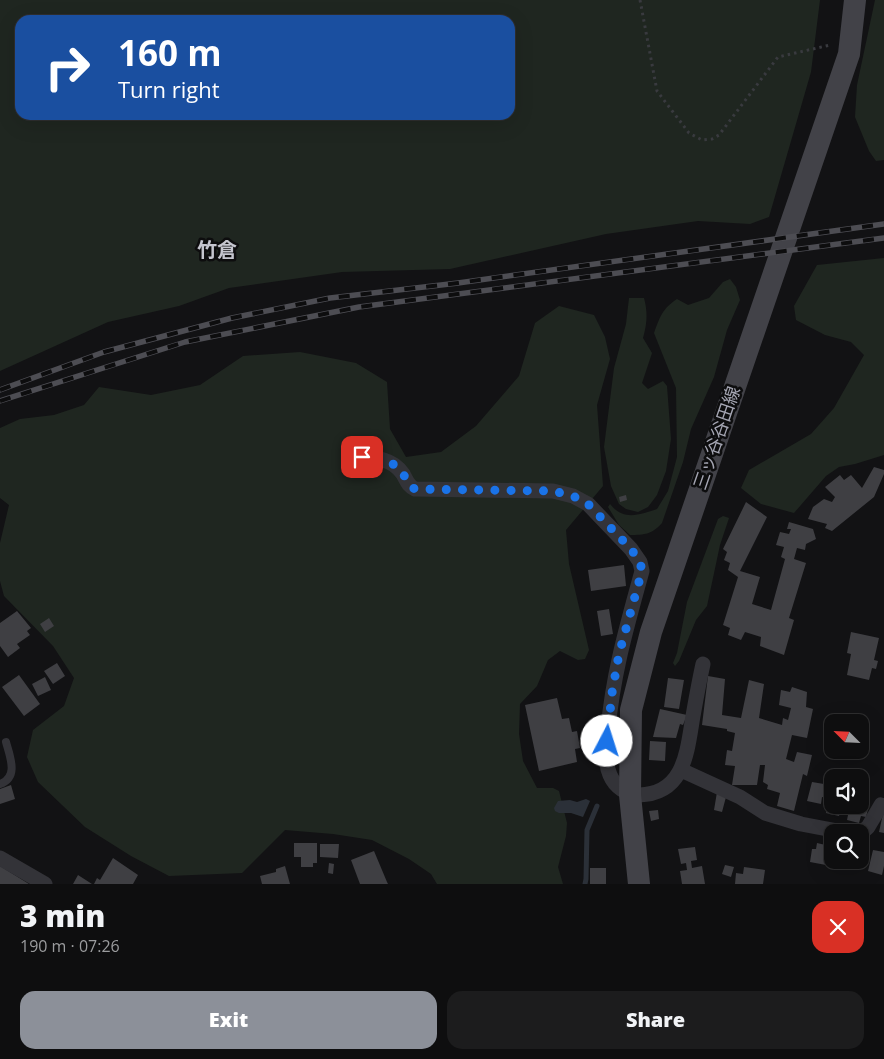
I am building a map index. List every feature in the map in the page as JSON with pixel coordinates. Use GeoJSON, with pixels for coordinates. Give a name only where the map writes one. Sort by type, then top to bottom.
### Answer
{"type":"FeatureCollection","features":[{"type":"Feature","properties":{"kind":"main road","name":"三ッ谷谷田線"},"geometry":{"type":"LineString","coordinates":[[639,884],[630,795],[631,710],[651,632],[849,54],[855,0]]}},
{"type":"Feature","properties":{"kind":"street"},"geometry":{"type":"LineString","coordinates":[[351,457],[387,460],[396,465],[409,487],[415,489],[553,491],[573,496],[588,504],[631,549],[640,562],[642,571],[619,654],[612,693],[607,760],[610,775],[618,787],[630,795],[649,794],[659,790],[672,781],[681,770],[687,754],[702,664]]}},
{"type":"Feature","properties":{"kind":"street"},"geometry":{"type":"LineString","coordinates":[[681,770],[740,797],[765,813],[801,824],[824,828]]}},
{"type":"Feature","properties":{"kind":"street"},"geometry":{"type":"LineString","coordinates":[[869,825],[882,805],[884,806]]}},
{"type":"Feature","properties":{"kind":"street"},"geometry":{"type":"LineString","coordinates":[[0,858],[44,884]]}},
{"type":"Feature","properties":{"kind":"lane"},"geometry":{"type":"LineString","coordinates":[[0,784],[6,782],[12,773],[12,765],[6,742]]}},
{"type":"Feature","properties":{"kind":"path"},"geometry":{"type":"LineString","coordinates":[[640,0],[657,91],[689,133],[702,140],[712,139],[719,135],[778,57],[834,44]]}},
{"type":"Feature","properties":{"kind":"shaded area"},"geometry":{"type":"Polygon","coordinates":[[[0,0],[820,0],[811,72],[769,217],[750,224],[698,221],[606,234],[450,269],[342,272],[229,288],[179,306],[108,322],[0,371],[0,0]]]}},
{"type":"Feature","properties":{"kind":"shaded area"},"geometry":{"type":"Polygon","coordinates":[[[875,0],[884,0],[884,160],[876,161],[869,151],[855,117],[857,85],[875,0]]]}},
{"type":"Feature","properties":{"kind":"shaded area"},"geometry":{"type":"Polygon","coordinates":[[[884,258],[884,455],[839,467],[826,476],[794,513],[761,504],[741,488],[749,470],[811,434],[834,408],[864,355],[851,342],[825,335],[796,320],[794,306],[817,265],[884,258]]]}},
{"type":"Feature","properties":{"kind":"shaded area"},"geometry":{"type":"Polygon","coordinates":[[[730,279],[736,287],[740,300],[727,330],[714,377],[691,429],[683,462],[662,523],[655,530],[648,533],[630,535],[619,525],[608,507],[610,504],[620,513],[626,515],[638,515],[657,509],[668,491],[677,457],[676,388],[654,333],[658,322],[665,310],[677,299],[688,305],[709,298],[723,282],[730,279]]]}},
{"type":"Feature","properties":{"kind":"shaded area"},"geometry":{"type":"Polygon","coordinates":[[[629,298],[644,298],[646,318],[643,338],[652,353],[642,383],[648,389],[663,381],[667,386],[671,439],[666,471],[657,495],[648,507],[638,512],[626,509],[619,504],[611,486],[604,447],[614,368],[626,324],[629,298]]]}},
{"type":"Feature","properties":{"kind":"shaded area"},"geometry":{"type":"Polygon","coordinates":[[[559,306],[594,315],[605,337],[610,359],[597,405],[603,486],[566,530],[569,564],[589,650],[585,659],[578,660],[560,651],[548,660],[537,686],[520,704],[519,734],[523,761],[537,788],[553,788],[559,791],[567,823],[566,836],[558,867],[563,884],[437,884],[431,874],[409,859],[372,840],[333,834],[285,830],[242,873],[169,876],[131,856],[85,827],[38,782],[27,757],[33,730],[64,706],[74,678],[53,646],[4,596],[0,581],[0,543],[9,505],[0,498],[0,428],[20,419],[54,415],[84,405],[99,387],[151,395],[200,385],[243,356],[300,352],[356,363],[387,382],[390,429],[406,457],[441,452],[476,426],[519,376],[535,323],[559,306]]]}},
{"type":"Feature","properties":{"kind":"shaded area"},"geometry":{"type":"Polygon","coordinates":[[[723,516],[729,518],[720,545],[707,606],[696,620],[679,661],[675,666],[673,663],[677,653],[687,602],[718,519],[723,516]]]}},
{"type":"Feature","properties":{"kind":"shaded area"},"geometry":{"type":"Polygon","coordinates":[[[586,799],[590,801],[583,817],[571,813],[559,813],[554,808],[558,801],[570,800],[577,802],[586,799]]]}},
{"type":"Feature","properties":{"kind":"building"},"geometry":{"type":"Polygon","coordinates":[[[874,467],[884,470],[884,474],[874,497],[832,531],[825,528],[827,524],[808,519],[813,507],[824,499],[832,502],[835,497],[825,487],[840,475],[844,480],[851,475],[862,488],[874,467]]]}},
{"type":"Feature","properties":{"kind":"building"},"geometry":{"type":"Polygon","coordinates":[[[626,495],[627,500],[620,502],[619,497],[626,495]]]}},
{"type":"Feature","properties":{"kind":"building"},"geometry":{"type":"Polygon","coordinates":[[[746,502],[767,517],[740,571],[760,577],[752,604],[771,610],[785,559],[781,557],[784,547],[776,545],[780,532],[789,534],[791,529],[787,529],[789,522],[813,529],[816,539],[806,544],[805,550],[797,548],[794,559],[806,563],[789,618],[794,620],[784,655],[760,646],[761,637],[745,632],[741,640],[728,635],[730,628],[723,625],[738,577],[728,570],[730,563],[724,560],[727,552],[723,549],[746,502]]]}},
{"type":"Feature","properties":{"kind":"building"},"geometry":{"type":"Polygon","coordinates":[[[624,565],[626,586],[591,591],[588,570],[624,565]]]}},
{"type":"Feature","properties":{"kind":"building"},"geometry":{"type":"Polygon","coordinates":[[[609,609],[613,634],[601,636],[597,611],[609,609]]]}},
{"type":"Feature","properties":{"kind":"building"},"geometry":{"type":"Polygon","coordinates":[[[17,611],[31,628],[27,631],[30,635],[17,644],[20,648],[8,657],[0,646],[0,623],[17,611]]]}},
{"type":"Feature","properties":{"kind":"building"},"geometry":{"type":"Polygon","coordinates":[[[49,618],[54,626],[45,632],[40,624],[49,618]]]}},
{"type":"Feature","properties":{"kind":"building"},"geometry":{"type":"Polygon","coordinates":[[[851,632],[879,638],[874,660],[878,661],[876,669],[872,668],[869,680],[847,675],[851,654],[847,653],[851,632]]]}},
{"type":"Feature","properties":{"kind":"building"},"geometry":{"type":"Polygon","coordinates":[[[57,663],[65,676],[53,684],[44,671],[57,663]]]}},
{"type":"Feature","properties":{"kind":"building"},"geometry":{"type":"Polygon","coordinates":[[[19,675],[40,704],[24,716],[2,687],[19,675]]]}},
{"type":"Feature","properties":{"kind":"building"},"geometry":{"type":"Polygon","coordinates":[[[708,676],[725,679],[722,715],[741,718],[749,680],[764,684],[759,718],[782,725],[783,718],[788,720],[791,708],[779,705],[781,690],[790,692],[792,687],[807,692],[806,707],[813,709],[807,738],[792,735],[786,759],[794,762],[797,752],[812,755],[807,776],[803,774],[794,811],[777,806],[780,793],[767,789],[768,785],[763,782],[765,765],[760,765],[757,785],[732,785],[735,766],[725,765],[727,750],[732,751],[735,733],[727,731],[727,729],[702,725],[708,676]]]}},
{"type":"Feature","properties":{"kind":"building"},"geometry":{"type":"Polygon","coordinates":[[[45,677],[51,690],[38,696],[32,684],[45,677]]]}},
{"type":"Feature","properties":{"kind":"building"},"geometry":{"type":"Polygon","coordinates":[[[668,678],[684,680],[679,709],[664,707],[668,678]]]}},
{"type":"Feature","properties":{"kind":"building"},"geometry":{"type":"Polygon","coordinates":[[[557,698],[562,719],[569,718],[572,732],[577,731],[580,748],[575,749],[577,762],[539,771],[525,705],[557,698]]]}},
{"type":"Feature","properties":{"kind":"building"},"geometry":{"type":"Polygon","coordinates":[[[660,709],[687,715],[683,725],[680,724],[676,738],[653,737],[660,709]]]}},
{"type":"Feature","properties":{"kind":"building"},"geometry":{"type":"Polygon","coordinates":[[[650,741],[666,742],[665,761],[649,760],[650,741]]]}},
{"type":"Feature","properties":{"kind":"building"},"geometry":{"type":"Polygon","coordinates":[[[812,782],[824,784],[824,797],[822,797],[821,804],[807,801],[812,782]]]}},
{"type":"Feature","properties":{"kind":"building"},"geometry":{"type":"Polygon","coordinates":[[[11,785],[15,799],[0,804],[0,789],[11,785]]]}},
{"type":"Feature","properties":{"kind":"building"},"geometry":{"type":"Polygon","coordinates":[[[717,792],[726,797],[722,812],[714,810],[717,792]]]}},
{"type":"Feature","properties":{"kind":"building"},"geometry":{"type":"Polygon","coordinates":[[[658,810],[659,819],[651,821],[649,811],[658,810]]]}},
{"type":"Feature","properties":{"kind":"building"},"geometry":{"type":"Polygon","coordinates":[[[848,814],[867,814],[866,817],[861,816],[859,823],[847,820],[848,814]]]}},
{"type":"Feature","properties":{"kind":"building"},"geometry":{"type":"Polygon","coordinates":[[[884,814],[884,833],[879,832],[884,814]]]}},
{"type":"Feature","properties":{"kind":"building"},"geometry":{"type":"Polygon","coordinates":[[[294,843],[317,843],[317,863],[313,863],[313,867],[301,867],[301,857],[294,857],[294,843]]]}},
{"type":"Feature","properties":{"kind":"building"},"geometry":{"type":"Polygon","coordinates":[[[817,843],[824,845],[824,865],[810,862],[812,849],[816,849],[817,843]]]}},
{"type":"Feature","properties":{"kind":"building"},"geometry":{"type":"Polygon","coordinates":[[[320,844],[339,844],[338,858],[320,857],[320,844]]]}},
{"type":"Feature","properties":{"kind":"building"},"geometry":{"type":"Polygon","coordinates":[[[695,847],[697,860],[691,861],[692,868],[702,866],[705,884],[682,884],[680,871],[687,870],[686,863],[681,864],[678,849],[695,847]]]}},
{"type":"Feature","properties":{"kind":"building"},"geometry":{"type":"Polygon","coordinates":[[[873,850],[884,852],[882,875],[868,871],[873,850]]]}},
{"type":"Feature","properties":{"kind":"building"},"geometry":{"type":"Polygon","coordinates":[[[374,851],[388,884],[360,884],[351,860],[374,851]]]}},
{"type":"Feature","properties":{"kind":"building"},"geometry":{"type":"Polygon","coordinates":[[[113,858],[138,875],[133,884],[94,884],[97,878],[100,880],[113,858]]]}},
{"type":"Feature","properties":{"kind":"building"},"geometry":{"type":"Polygon","coordinates":[[[329,863],[334,864],[333,874],[328,873],[329,863]]]}},
{"type":"Feature","properties":{"kind":"building"},"geometry":{"type":"Polygon","coordinates":[[[725,865],[734,867],[731,877],[722,874],[725,865]]]}},
{"type":"Feature","properties":{"kind":"building"},"geometry":{"type":"Polygon","coordinates":[[[0,866],[29,884],[0,884],[0,866]]]}},
{"type":"Feature","properties":{"kind":"building"},"geometry":{"type":"Polygon","coordinates":[[[285,866],[290,884],[262,884],[260,876],[276,872],[276,869],[285,866]]]}},
{"type":"Feature","properties":{"kind":"building"},"geometry":{"type":"Polygon","coordinates":[[[744,867],[765,870],[763,884],[735,884],[736,873],[743,874],[744,867]]]}},
{"type":"Feature","properties":{"kind":"building"},"geometry":{"type":"Polygon","coordinates":[[[590,868],[606,868],[606,884],[590,884],[590,868]]]}},
{"type":"Feature","properties":{"kind":"building"},"geometry":{"type":"Polygon","coordinates":[[[78,875],[92,884],[73,884],[78,875]]]}},
{"type":"Feature","properties":{"kind":"waterway"},"geometry":{"type":"LineString","coordinates":[[585,884],[587,830],[597,806]]}},
{"type":"Feature","properties":{"kind":"railway"},"geometry":{"type":"LineString","coordinates":[[0,390],[104,352],[232,318],[330,298],[458,283],[884,224]]}},
{"type":"Feature","properties":{"kind":"railway"},"geometry":{"type":"LineString","coordinates":[[0,401],[185,342],[359,307],[884,238]]}},
{"type":"Feature","properties":{"kind":"district","name":"竹倉"},"geometry":{"type":"Point","coordinates":[217,250]}},
{"type":"Feature","properties":{"kind":"route"},"geometry":{"type":"LineString","coordinates":[[362,457],[387,460],[396,465],[409,487],[415,489],[553,491],[573,496],[588,504],[631,549],[640,562],[642,571],[619,654],[612,693],[607,741]]}}]}
